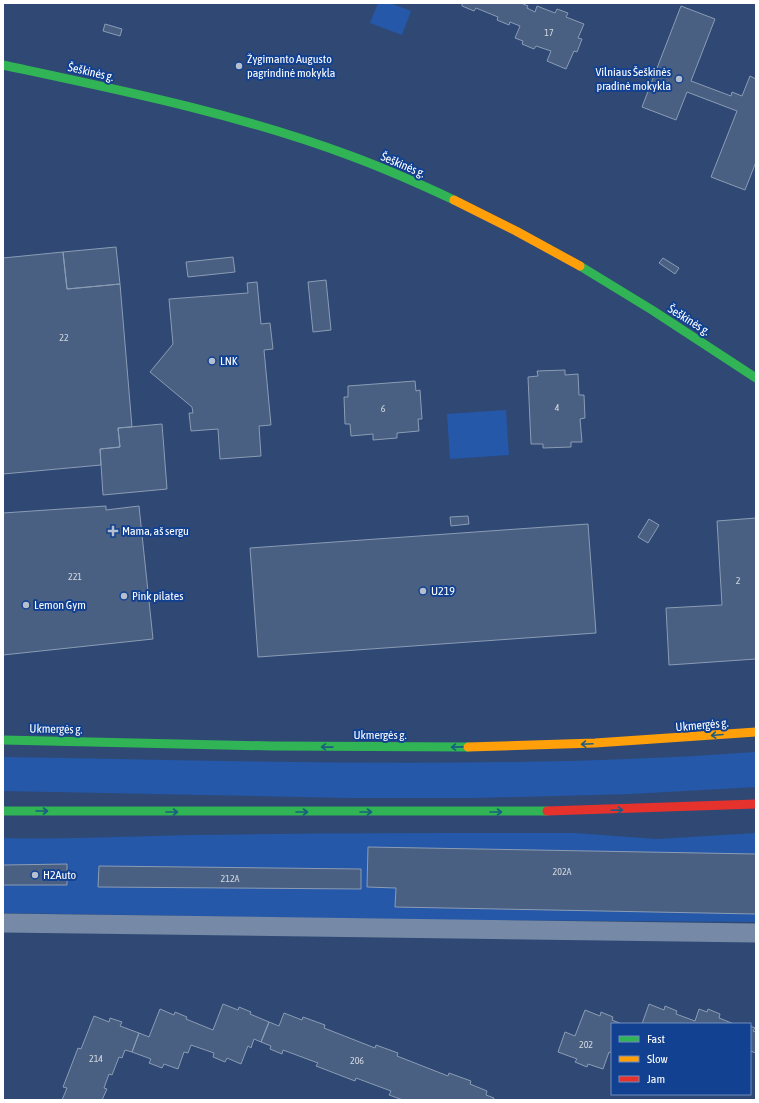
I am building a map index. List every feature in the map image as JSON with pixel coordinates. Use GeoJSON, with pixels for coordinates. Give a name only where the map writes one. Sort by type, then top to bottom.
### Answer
{"type":"FeatureCollection","features":[{"type":"Feature","properties":{"kind":"main road","name":"Šeškinės g."},"geometry":{"type":"LineString","coordinates":[[3,65],[84,82],[198,110],[297,137],[389,171],[475,210],[589,271],[693,336],[756,378]]}},
{"type":"Feature","properties":{"kind":"main road","name":"Ukmergės g."},"geometry":{"type":"LineString","coordinates":[[3,740],[368,748],[540,746],[661,740],[756,732]]}},
{"type":"Feature","properties":{"kind":"main road"},"geometry":{"type":"LineString","coordinates":[[3,811],[570,811],[756,804]]}},
{"type":"Feature","properties":{"kind":"street"},"geometry":{"type":"LineString","coordinates":[[3,923],[756,933]]}},
{"type":"Feature","properties":{"kind":"shaded area"},"geometry":{"type":"Polygon","coordinates":[[[378,3],[390,3],[411,11],[402,35],[370,23],[378,3]]]}},
{"type":"Feature","properties":{"kind":"shaded area"},"geometry":{"type":"Polygon","coordinates":[[[506,410],[509,455],[450,459],[447,414],[506,410]]]}},
{"type":"Feature","properties":{"kind":"shaded area"},"geometry":{"type":"Polygon","coordinates":[[[756,752],[756,787],[631,794],[474,798],[349,798],[3,791],[3,757],[286,762],[474,763],[662,758],[756,752]]]}},
{"type":"Feature","properties":{"kind":"shaded area"},"geometry":{"type":"Polygon","coordinates":[[[574,833],[657,839],[756,833],[756,922],[453,920],[3,913],[3,838],[288,834],[574,833]]]}},
{"type":"Feature","properties":{"kind":"building"},"geometry":{"type":"Polygon","coordinates":[[[462,3],[521,3],[528,6],[527,8],[535,12],[537,6],[555,13],[557,9],[568,13],[566,17],[584,24],[578,38],[582,39],[577,52],[574,51],[566,69],[547,61],[551,51],[536,46],[534,49],[522,44],[523,41],[515,38],[520,26],[510,22],[509,25],[497,20],[498,17],[476,8],[474,11],[462,6],[462,3]]]}},
{"type":"Feature","properties":{"kind":"building"},"geometry":{"type":"Polygon","coordinates":[[[681,6],[715,19],[691,81],[731,96],[732,92],[742,96],[750,76],[756,79],[756,162],[745,190],[711,177],[737,111],[687,92],[676,120],[642,107],[681,6]]]}},
{"type":"Feature","properties":{"kind":"building"},"geometry":{"type":"Polygon","coordinates":[[[105,24],[122,29],[120,36],[103,31],[105,24]]]}},
{"type":"Feature","properties":{"kind":"building"},"geometry":{"type":"Polygon","coordinates":[[[116,247],[120,284],[67,289],[63,252],[116,247]]]}},
{"type":"Feature","properties":{"kind":"building"},"geometry":{"type":"Polygon","coordinates":[[[63,252],[67,289],[120,284],[132,427],[118,428],[120,447],[100,449],[101,465],[3,474],[3,258],[63,252]]]}},
{"type":"Feature","properties":{"kind":"building"},"geometry":{"type":"Polygon","coordinates":[[[233,257],[235,272],[188,277],[186,262],[233,257]]]}},
{"type":"Feature","properties":{"kind":"building"},"geometry":{"type":"Polygon","coordinates":[[[663,258],[679,268],[675,274],[659,263],[663,258]]]}},
{"type":"Feature","properties":{"kind":"building"},"geometry":{"type":"Polygon","coordinates":[[[326,280],[331,330],[313,332],[308,282],[326,280]]]}},
{"type":"Feature","properties":{"kind":"building","name":"LNK"},"geometry":{"type":"Polygon","coordinates":[[[257,282],[261,324],[270,323],[273,349],[264,350],[271,425],[259,426],[261,456],[220,459],[218,429],[191,431],[189,413],[193,413],[192,407],[150,372],[173,344],[169,299],[248,293],[247,283],[257,282]]]}},
{"type":"Feature","properties":{"kind":"building"},"geometry":{"type":"Polygon","coordinates":[[[565,370],[565,375],[578,374],[579,395],[584,395],[585,418],[580,419],[582,442],[571,442],[571,447],[543,448],[543,444],[531,444],[528,377],[538,376],[537,371],[565,370]]]}},
{"type":"Feature","properties":{"kind":"building"},"geometry":{"type":"Polygon","coordinates":[[[415,381],[416,391],[420,390],[422,419],[418,419],[419,431],[397,433],[397,438],[373,440],[373,434],[351,436],[350,424],[345,424],[344,397],[348,397],[348,386],[415,381]]]}},
{"type":"Feature","properties":{"kind":"building"},"geometry":{"type":"Polygon","coordinates":[[[162,424],[167,489],[103,495],[100,449],[120,447],[118,428],[162,424]]]}},
{"type":"Feature","properties":{"kind":"building"},"geometry":{"type":"Polygon","coordinates":[[[106,506],[106,510],[139,506],[153,639],[3,655],[3,513],[106,506]]]}},
{"type":"Feature","properties":{"kind":"building"},"geometry":{"type":"Polygon","coordinates":[[[468,516],[469,524],[451,526],[450,517],[468,516]]]}},
{"type":"Feature","properties":{"kind":"building"},"geometry":{"type":"Polygon","coordinates":[[[756,518],[756,659],[669,665],[666,608],[722,605],[717,521],[756,518]]]}},
{"type":"Feature","properties":{"kind":"building"},"geometry":{"type":"Polygon","coordinates":[[[649,519],[659,525],[648,543],[638,537],[649,519]]]}},
{"type":"Feature","properties":{"kind":"building","name":"U219"},"geometry":{"type":"Polygon","coordinates":[[[588,524],[596,633],[258,657],[250,548],[588,524]]]}},
{"type":"Feature","properties":{"kind":"building"},"geometry":{"type":"Polygon","coordinates":[[[368,847],[756,854],[756,914],[395,907],[396,888],[367,887],[368,847]]]}},
{"type":"Feature","properties":{"kind":"building","name":"H2Auto"},"geometry":{"type":"Polygon","coordinates":[[[67,864],[67,885],[3,885],[3,865],[67,864]]]}},
{"type":"Feature","properties":{"kind":"building"},"geometry":{"type":"Polygon","coordinates":[[[99,866],[361,869],[361,889],[98,887],[99,866]]]}},
{"type":"Feature","properties":{"kind":"building"},"geometry":{"type":"Polygon","coordinates":[[[223,1004],[238,1010],[239,1007],[251,1012],[250,1014],[269,1022],[261,1042],[254,1039],[251,1048],[248,1046],[241,1064],[227,1058],[225,1062],[213,1057],[214,1053],[191,1045],[188,1053],[184,1052],[178,1069],[164,1064],[162,1068],[149,1063],[151,1059],[132,1052],[139,1033],[149,1037],[160,1009],[174,1015],[175,1012],[187,1017],[186,1019],[213,1030],[223,1004]]]}},
{"type":"Feature","properties":{"kind":"building"},"geometry":{"type":"Polygon","coordinates":[[[649,1004],[664,1010],[665,1006],[677,1011],[676,1014],[695,1021],[699,1009],[707,1012],[708,1009],[720,1014],[719,1018],[732,1023],[642,1023],[649,1004]]]}},
{"type":"Feature","properties":{"kind":"building"},"geometry":{"type":"Polygon","coordinates":[[[585,1010],[600,1016],[601,1012],[613,1017],[612,1020],[620,1023],[611,1023],[611,1053],[609,1052],[603,1069],[588,1064],[587,1067],[575,1062],[577,1059],[558,1052],[565,1032],[575,1036],[585,1010]]]}},
{"type":"Feature","properties":{"kind":"building"},"geometry":{"type":"Polygon","coordinates":[[[284,1013],[302,1020],[303,1017],[325,1025],[324,1028],[375,1048],[376,1045],[398,1053],[397,1056],[448,1076],[449,1073],[471,1081],[470,1084],[487,1091],[486,1095],[494,1098],[493,1100],[403,1100],[389,1095],[391,1091],[356,1078],[355,1081],[316,1066],[318,1063],[283,1050],[282,1054],[270,1049],[271,1046],[261,1042],[269,1022],[279,1026],[284,1013]]]}},
{"type":"Feature","properties":{"kind":"building"},"geometry":{"type":"Polygon","coordinates":[[[94,1016],[109,1022],[110,1018],[122,1022],[120,1026],[139,1033],[132,1052],[125,1050],[122,1058],[119,1057],[112,1075],[109,1074],[104,1088],[107,1089],[102,1100],[62,1100],[67,1088],[63,1087],[78,1048],[81,1049],[94,1016]]]}},
{"type":"Feature","properties":{"kind":"building"},"geometry":{"type":"Polygon","coordinates":[[[751,1026],[755,1028],[753,1031],[756,1032],[756,1053],[751,1051],[751,1026]]]}},
{"type":"Feature","properties":{"kind":"traffic: fast"},"geometry":{"type":"LineString","coordinates":[[3,65],[223,115],[309,141],[364,161],[454,200]]}},
{"type":"Feature","properties":{"kind":"traffic: fast"},"geometry":{"type":"LineString","coordinates":[[580,266],[652,310],[756,378]]}},
{"type":"Feature","properties":{"kind":"traffic: fast"},"geometry":{"type":"LineString","coordinates":[[3,740],[272,746],[468,747]]}},
{"type":"Feature","properties":{"kind":"traffic: fast"},"geometry":{"type":"LineString","coordinates":[[3,811],[547,811]]}},
{"type":"Feature","properties":{"kind":"traffic: slow"},"geometry":{"type":"LineString","coordinates":[[454,200],[516,231],[580,266]]}},
{"type":"Feature","properties":{"kind":"traffic: slow"},"geometry":{"type":"LineString","coordinates":[[468,747],[595,743],[756,732]]}},
{"type":"Feature","properties":{"kind":"traffic: jam"},"geometry":{"type":"LineString","coordinates":[[547,811],[756,804]]}},
{"type":"Feature","properties":{"kind":"place","name":"Žygimanto Augusto pagrindinė mokykla"},"geometry":{"type":"Point","coordinates":[239,66]}},
{"type":"Feature","properties":{"kind":"place","name":"Vilniaus Šeškinės pradinė mokykla"},"geometry":{"type":"Point","coordinates":[679,79]}},
{"type":"Feature","properties":{"kind":"place","name":"LNK"},"geometry":{"type":"Point","coordinates":[212,361]}},
{"type":"Feature","properties":{"kind":"place","name":"Mama, aš sergu"},"geometry":{"type":"Point","coordinates":[113,531]}},
{"type":"Feature","properties":{"kind":"place","name":"U219"},"geometry":{"type":"Point","coordinates":[423,591]}},
{"type":"Feature","properties":{"kind":"place","name":"Pink pilates"},"geometry":{"type":"Point","coordinates":[124,596]}},
{"type":"Feature","properties":{"kind":"place","name":"Lemon Gym"},"geometry":{"type":"Point","coordinates":[26,605]}},
{"type":"Feature","properties":{"kind":"place","name":"H2Auto"},"geometry":{"type":"Point","coordinates":[35,875]}}]}
